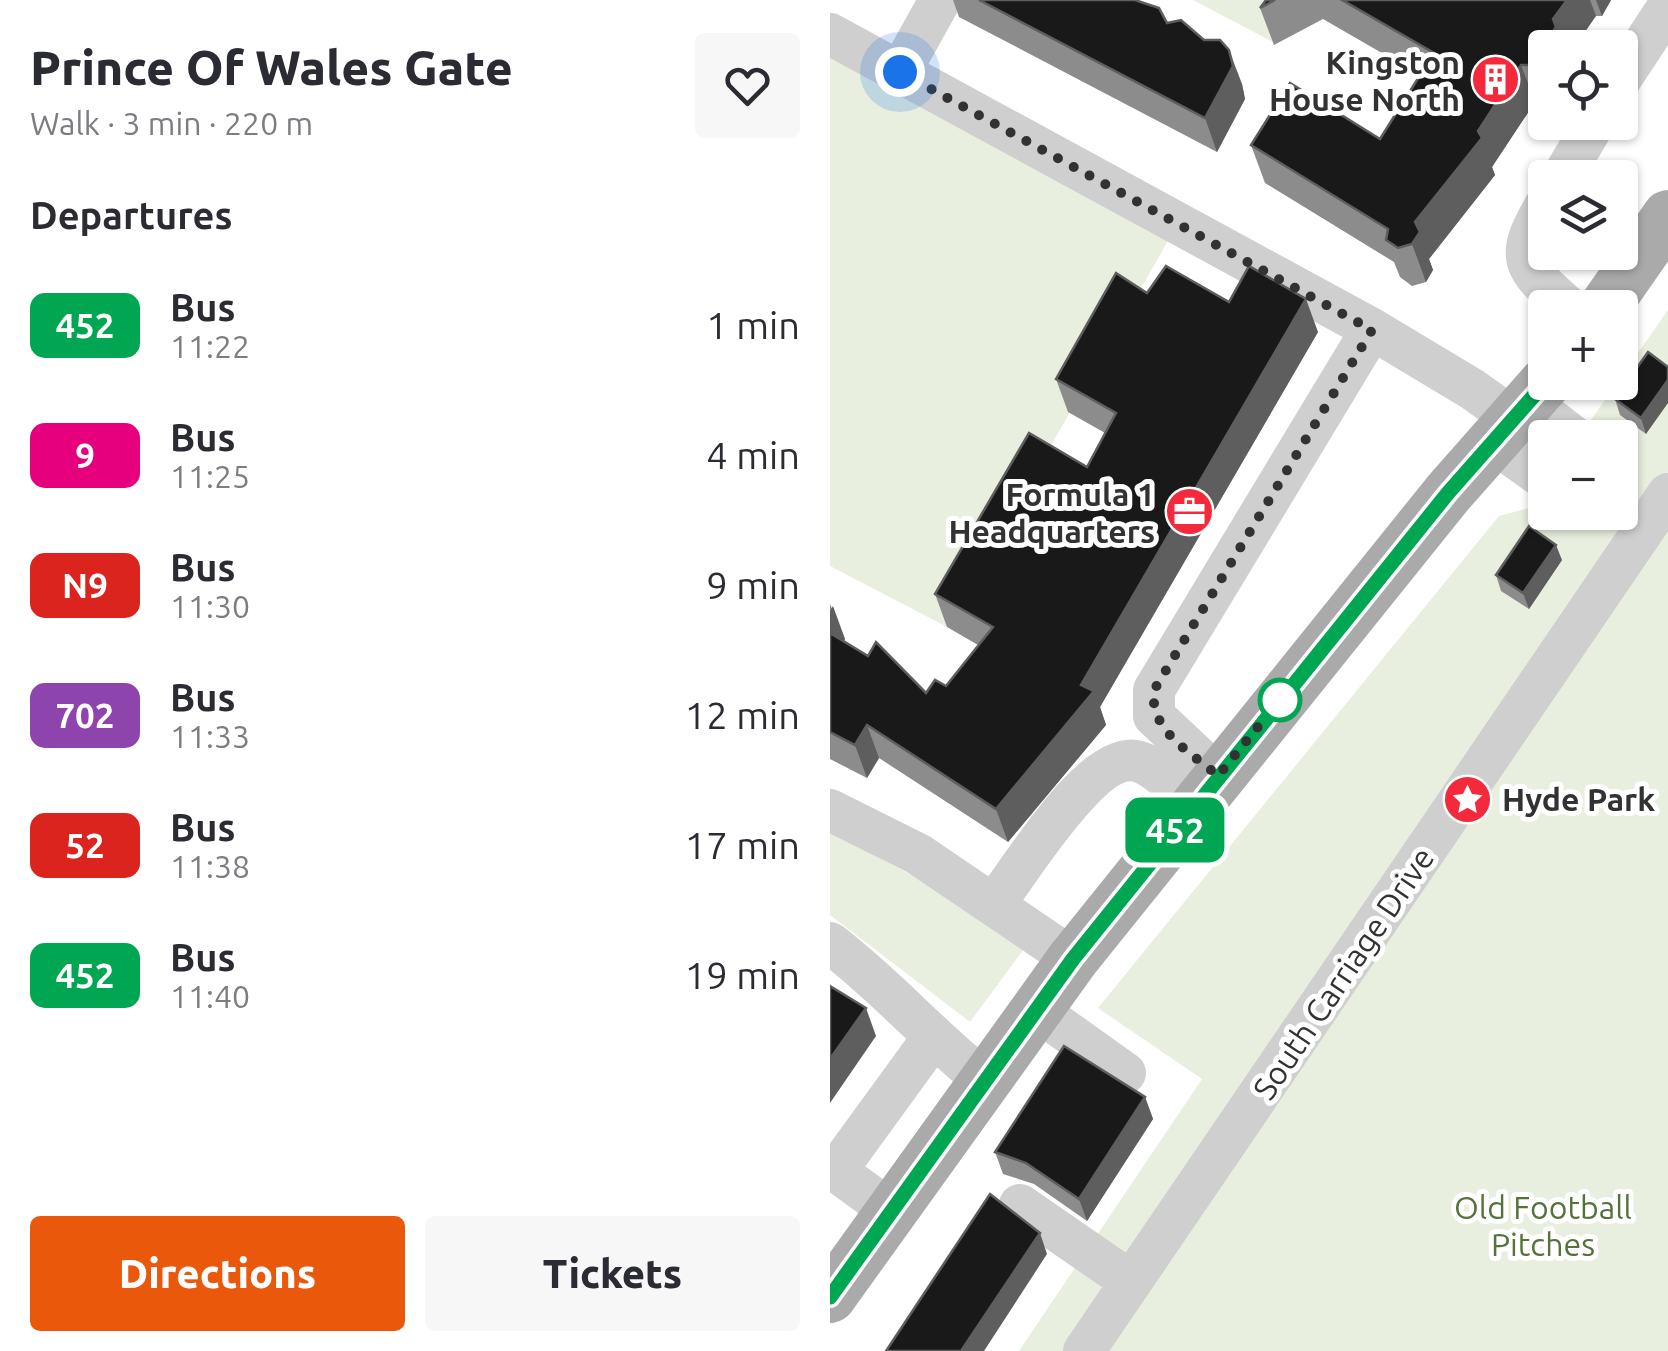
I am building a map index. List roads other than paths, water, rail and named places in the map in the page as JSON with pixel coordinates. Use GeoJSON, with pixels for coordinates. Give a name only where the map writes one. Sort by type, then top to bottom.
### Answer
{"type":"FeatureCollection","features":[{"type":"Feature","properties":{"kind":"main road"},"geometry":{"type":"LineString","coordinates":[[1617,290],[1668,216]]}},
{"type":"Feature","properties":{"kind":"main road"},"geometry":{"type":"LineString","coordinates":[[830,1297],[1073,959],[1520,411]]}},
{"type":"Feature","properties":{"kind":"street"},"geometry":{"type":"LineString","coordinates":[[900,72],[931,3]]}},
{"type":"Feature","properties":{"kind":"street"},"geometry":{"type":"LineString","coordinates":[[1638,53],[1668,7]]}},
{"type":"Feature","properties":{"kind":"street"},"geometry":{"type":"LineString","coordinates":[[830,34],[1520,411]]}},
{"type":"Feature","properties":{"kind":"street"},"geometry":{"type":"LineString","coordinates":[[1528,234],[1523,257],[1528,267]]}},
{"type":"Feature","properties":{"kind":"street"},"geometry":{"type":"LineString","coordinates":[[1530,270],[1548,290]]}},
{"type":"Feature","properties":{"kind":"street"},"geometry":{"type":"LineString","coordinates":[[1207,790],[1154,716],[1154,690],[1372,330]]}},
{"type":"Feature","properties":{"kind":"street","name":"South Carriage Drive"},"geometry":{"type":"LineString","coordinates":[[1084,1351],[1646,507]]}},
{"type":"Feature","properties":{"kind":"street"},"geometry":{"type":"LineString","coordinates":[[996,903],[1082,788],[1114,762],[1140,762],[1207,790]]}},
{"type":"Feature","properties":{"kind":"street"},"geometry":{"type":"LineString","coordinates":[[830,810],[918,854],[996,903],[1073,959]]}},
{"type":"Feature","properties":{"kind":"street"},"geometry":{"type":"LineString","coordinates":[[830,943],[877,981],[932,1039],[984,1080]]}},
{"type":"Feature","properties":{"kind":"street"},"geometry":{"type":"LineString","coordinates":[[1036,1009],[1124,1072]]}},
{"type":"Feature","properties":{"kind":"street"},"geometry":{"type":"LineString","coordinates":[[891,1211],[836,1171],[932,1039]]}},
{"type":"Feature","properties":{"kind":"street"},"geometry":{"type":"LineString","coordinates":[[1020,1205],[1130,1281]]}},
{"type":"Feature","properties":{"kind":"place","name":"Kingston House North"},"geometry":{"type":"Point","coordinates":[1495,80]}},
{"type":"Feature","properties":{"kind":"place","name":"Formula 1 Headquarters"},"geometry":{"type":"Point","coordinates":[1190,512]}},
{"type":"Feature","properties":{"kind":"place","name":"Hyde Park"},"geometry":{"type":"Point","coordinates":[1467,799]}},
{"type":"Feature","properties":{"kind":"park label","name":"Old Football Pitches"},"geometry":{"type":"Point","coordinates":[1543,1226]}}]}
